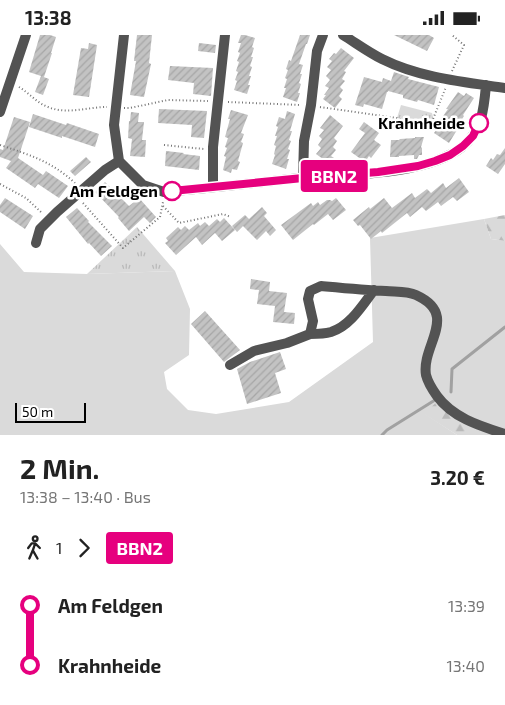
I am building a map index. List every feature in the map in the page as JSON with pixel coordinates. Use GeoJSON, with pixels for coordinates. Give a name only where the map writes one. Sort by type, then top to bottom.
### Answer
{"type":"FeatureCollection","features":[{"type":"Feature","properties":{"kind":"street"},"geometry":{"type":"LineString","coordinates":[[0,112],[26,35]]}},
{"type":"Feature","properties":{"kind":"street"},"geometry":{"type":"LineString","coordinates":[[124,35],[114,125],[119,161],[143,185],[164,192],[388,171],[427,164],[450,155],[473,136],[480,123],[484,108],[486,85]]}},
{"type":"Feature","properties":{"kind":"street"},"geometry":{"type":"LineString","coordinates":[[214,187],[213,150],[225,35]]}},
{"type":"Feature","properties":{"kind":"street"},"geometry":{"type":"LineString","coordinates":[[303,178],[304,141],[311,105],[317,51],[323,35]]}},
{"type":"Feature","properties":{"kind":"street"},"geometry":{"type":"LineString","coordinates":[[343,35],[366,51],[410,70],[448,80],[505,88]]}},
{"type":"Feature","properties":{"kind":"street"},"geometry":{"type":"LineString","coordinates":[[36,243],[40,229],[49,220],[105,170],[119,161]]}},
{"type":"Feature","properties":{"kind":"street"},"geometry":{"type":"LineString","coordinates":[[310,334],[313,321],[308,299],[310,291],[321,286],[414,294],[430,304],[435,310],[437,317],[437,326],[427,360],[426,374],[429,386],[441,401],[460,417],[505,434]]}},
{"type":"Feature","properties":{"kind":"street"},"geometry":{"type":"LineString","coordinates":[[230,365],[254,351],[287,343],[310,334],[331,332],[352,319],[374,291]]}},
{"type":"Feature","properties":{"kind":"path"},"geometry":{"type":"LineString","coordinates":[[10,83],[24,90],[47,107],[57,110],[68,111],[95,107],[130,108],[168,100],[311,105],[397,118],[429,129],[464,45],[452,35]]}},
{"type":"Feature","properties":{"kind":"path"},"geometry":{"type":"LineString","coordinates":[[0,145],[35,157],[66,175],[123,248],[160,217],[164,192]]}},
{"type":"Feature","properties":{"kind":"path"},"geometry":{"type":"LineString","coordinates":[[164,145],[213,150]]}},
{"type":"Feature","properties":{"kind":"path"},"geometry":{"type":"LineString","coordinates":[[0,184],[26,198],[49,220]]}},
{"type":"Feature","properties":{"kind":"path"},"geometry":{"type":"LineString","coordinates":[[162,206],[178,223],[222,214],[231,217]]}},
{"type":"Feature","properties":{"kind":"green space"},"geometry":{"type":"Polygon","coordinates":[[[401,105],[432,113],[433,117],[429,129],[397,118],[401,105]]]}},
{"type":"Feature","properties":{"kind":"green space"},"geometry":{"type":"Polygon","coordinates":[[[505,215],[505,241],[491,239],[484,219],[505,215]]]}},
{"type":"Feature","properties":{"kind":"green space"},"geometry":{"type":"Polygon","coordinates":[[[484,219],[491,239],[505,241],[505,435],[425,414],[457,435],[0,435],[0,244],[24,272],[87,274],[175,271],[190,309],[189,355],[164,372],[167,389],[188,410],[216,414],[289,402],[373,342],[370,238],[484,219]]]}},
{"type":"Feature","properties":{"kind":"green space"},"geometry":{"type":"Polygon","coordinates":[[[137,227],[175,271],[87,274],[137,227]]]}},
{"type":"Feature","properties":{"kind":"green space"},"geometry":{"type":"Polygon","coordinates":[[[443,396],[469,420],[505,435],[457,435],[424,414],[443,396]]]}},
{"type":"Feature","properties":{"kind":"building"},"geometry":{"type":"Polygon","coordinates":[[[40,35],[56,37],[44,77],[29,72],[40,35]]]}},
{"type":"Feature","properties":{"kind":"building"},"geometry":{"type":"Polygon","coordinates":[[[137,35],[152,35],[149,63],[151,64],[144,97],[130,95],[136,61],[134,61],[137,35]]]}},
{"type":"Feature","properties":{"kind":"building"},"geometry":{"type":"Polygon","coordinates":[[[241,35],[255,38],[252,47],[254,48],[250,66],[252,67],[248,85],[250,85],[247,94],[234,90],[238,72],[236,71],[239,62],[237,61],[240,53],[238,52],[241,43],[238,43],[241,35]]]}},
{"type":"Feature","properties":{"kind":"building"},"geometry":{"type":"Polygon","coordinates":[[[300,35],[310,35],[299,64],[303,65],[299,83],[301,84],[298,93],[300,93],[297,102],[283,97],[288,70],[286,69],[289,60],[291,61],[300,35]]]}},
{"type":"Feature","properties":{"kind":"building"},"geometry":{"type":"Polygon","coordinates":[[[394,35],[429,35],[434,38],[427,51],[394,35]]]}},
{"type":"Feature","properties":{"kind":"building"},"geometry":{"type":"Polygon","coordinates":[[[89,43],[97,45],[89,97],[73,95],[81,48],[88,49],[89,43]]]}},
{"type":"Feature","properties":{"kind":"building"},"geometry":{"type":"Polygon","coordinates":[[[199,43],[216,45],[215,53],[198,51],[199,43]]]}},
{"type":"Feature","properties":{"kind":"building"},"geometry":{"type":"Polygon","coordinates":[[[341,48],[354,58],[344,71],[346,72],[342,79],[345,81],[340,87],[343,90],[339,96],[342,99],[335,108],[323,99],[329,88],[325,86],[330,80],[326,76],[331,70],[327,67],[332,61],[329,59],[341,48]]]}},
{"type":"Feature","properties":{"kind":"building"},"geometry":{"type":"Polygon","coordinates":[[[170,66],[213,68],[211,96],[193,94],[194,83],[168,80],[170,66]]]}},
{"type":"Feature","properties":{"kind":"building"},"geometry":{"type":"Polygon","coordinates":[[[394,72],[409,77],[408,79],[439,87],[434,105],[403,98],[403,95],[388,91],[382,109],[364,104],[363,107],[355,105],[364,77],[382,82],[383,78],[391,81],[394,72]]]}},
{"type":"Feature","properties":{"kind":"building"},"geometry":{"type":"Polygon","coordinates":[[[41,76],[49,79],[43,95],[35,92],[41,76]]]}},
{"type":"Feature","properties":{"kind":"building"},"geometry":{"type":"Polygon","coordinates":[[[458,92],[464,96],[466,93],[474,98],[449,143],[434,133],[443,120],[441,119],[448,109],[446,109],[458,92]]]}},
{"type":"Feature","properties":{"kind":"building"},"geometry":{"type":"Polygon","coordinates":[[[159,109],[207,111],[204,138],[191,137],[192,125],[158,123],[159,109]]]}},
{"type":"Feature","properties":{"kind":"building"},"geometry":{"type":"Polygon","coordinates":[[[231,110],[248,115],[241,133],[244,134],[238,161],[240,162],[237,170],[232,169],[231,173],[223,170],[226,157],[224,156],[227,148],[225,147],[228,138],[225,137],[231,110]]]}},
{"type":"Feature","properties":{"kind":"building"},"geometry":{"type":"Polygon","coordinates":[[[287,111],[295,114],[290,131],[292,131],[289,140],[291,141],[288,149],[290,150],[286,169],[272,164],[276,146],[274,145],[277,136],[275,136],[278,127],[276,126],[279,117],[285,119],[287,111]]]}},
{"type":"Feature","properties":{"kind":"building"},"geometry":{"type":"Polygon","coordinates":[[[131,112],[139,113],[138,122],[144,122],[142,140],[146,140],[145,157],[130,156],[132,139],[128,138],[131,112]]]}},
{"type":"Feature","properties":{"kind":"building"},"geometry":{"type":"Polygon","coordinates":[[[33,114],[99,134],[95,147],[29,127],[33,114]]]}},
{"type":"Feature","properties":{"kind":"building"},"geometry":{"type":"Polygon","coordinates":[[[330,115],[343,126],[334,138],[337,141],[333,147],[336,150],[331,156],[334,158],[330,164],[316,154],[321,148],[318,145],[322,139],[319,136],[324,130],[320,128],[330,115]]]}},
{"type":"Feature","properties":{"kind":"building"},"geometry":{"type":"Polygon","coordinates":[[[14,117],[30,122],[18,158],[43,175],[46,171],[68,186],[59,198],[38,184],[35,188],[6,168],[11,161],[0,157],[0,149],[3,150],[14,117]]]}},
{"type":"Feature","properties":{"kind":"building"},"geometry":{"type":"Polygon","coordinates":[[[364,122],[379,133],[374,140],[381,145],[371,158],[369,156],[365,162],[351,152],[365,133],[359,129],[364,122]]]}},
{"type":"Feature","properties":{"kind":"building"},"geometry":{"type":"Polygon","coordinates":[[[424,137],[421,147],[422,155],[419,155],[417,159],[414,159],[414,155],[390,157],[391,140],[424,137]]]}},
{"type":"Feature","properties":{"kind":"building"},"geometry":{"type":"Polygon","coordinates":[[[505,148],[505,164],[498,174],[486,166],[491,158],[493,160],[497,154],[500,155],[505,148]]]}},
{"type":"Feature","properties":{"kind":"building"},"geometry":{"type":"Polygon","coordinates":[[[166,151],[200,156],[199,170],[165,166],[166,151]]]}},
{"type":"Feature","properties":{"kind":"building"},"geometry":{"type":"Polygon","coordinates":[[[86,157],[91,162],[75,176],[70,171],[86,157]]]}},
{"type":"Feature","properties":{"kind":"building"},"geometry":{"type":"Polygon","coordinates":[[[459,178],[469,192],[457,201],[453,197],[441,206],[438,202],[426,211],[422,207],[410,217],[407,213],[382,233],[381,231],[371,239],[360,225],[358,226],[353,220],[384,198],[392,208],[412,193],[415,198],[427,189],[431,193],[443,183],[446,188],[459,178]]]}},
{"type":"Feature","properties":{"kind":"building"},"geometry":{"type":"Polygon","coordinates":[[[105,182],[129,206],[139,198],[156,217],[150,223],[144,217],[129,231],[119,217],[95,192],[105,182]]]}},
{"type":"Feature","properties":{"kind":"building"},"geometry":{"type":"Polygon","coordinates":[[[5,198],[33,216],[25,229],[0,212],[0,205],[5,198]]]}},
{"type":"Feature","properties":{"kind":"building"},"geometry":{"type":"Polygon","coordinates":[[[336,198],[346,210],[333,220],[328,214],[293,240],[281,225],[311,203],[313,206],[318,202],[320,205],[327,200],[332,201],[336,198]]]}},
{"type":"Feature","properties":{"kind":"building"},"geometry":{"type":"Polygon","coordinates":[[[262,207],[267,213],[264,216],[276,230],[270,236],[266,231],[257,240],[243,226],[237,232],[232,226],[245,215],[249,219],[262,207]]]}},
{"type":"Feature","properties":{"kind":"building"},"geometry":{"type":"Polygon","coordinates":[[[77,208],[112,246],[101,256],[88,244],[66,217],[77,208]]]}},
{"type":"Feature","properties":{"kind":"building"},"geometry":{"type":"Polygon","coordinates":[[[224,218],[235,230],[222,241],[215,233],[202,245],[196,237],[176,255],[165,243],[168,241],[166,238],[178,227],[181,230],[185,226],[189,230],[198,223],[200,226],[205,222],[209,226],[217,219],[220,222],[224,218]]]}},
{"type":"Feature","properties":{"kind":"building"},"geometry":{"type":"Polygon","coordinates":[[[251,279],[270,282],[269,291],[287,293],[284,312],[295,313],[294,324],[273,322],[275,306],[257,304],[259,290],[250,289],[251,279]]]}},
{"type":"Feature","properties":{"kind":"building"},"geometry":{"type":"Polygon","coordinates":[[[205,311],[240,350],[224,362],[191,324],[205,311]]]}},
{"type":"Feature","properties":{"kind":"building"},"geometry":{"type":"Polygon","coordinates":[[[280,352],[286,369],[275,373],[281,393],[247,404],[237,369],[250,362],[280,352]]]}},
{"type":"Feature","properties":{"kind":"waterway"},"geometry":{"type":"LineString","coordinates":[[451,392],[452,369],[505,327]]}},
{"type":"Feature","properties":{"kind":"waterway"},"geometry":{"type":"LineString","coordinates":[[382,435],[435,400]]}},
{"type":"Feature","properties":{"kind":"bus line","name":"BBN2"},"geometry":{"type":"LineString","coordinates":[[172,191],[388,171],[418,166],[450,155],[463,146],[473,136],[479,123]]}},
{"type":"Feature","properties":{"kind":"place","name":"Krahnheide"},"geometry":{"type":"Point","coordinates":[479,123]}},
{"type":"Feature","properties":{"kind":"place","name":"Am Feldgen"},"geometry":{"type":"Point","coordinates":[172,191]}}]}
